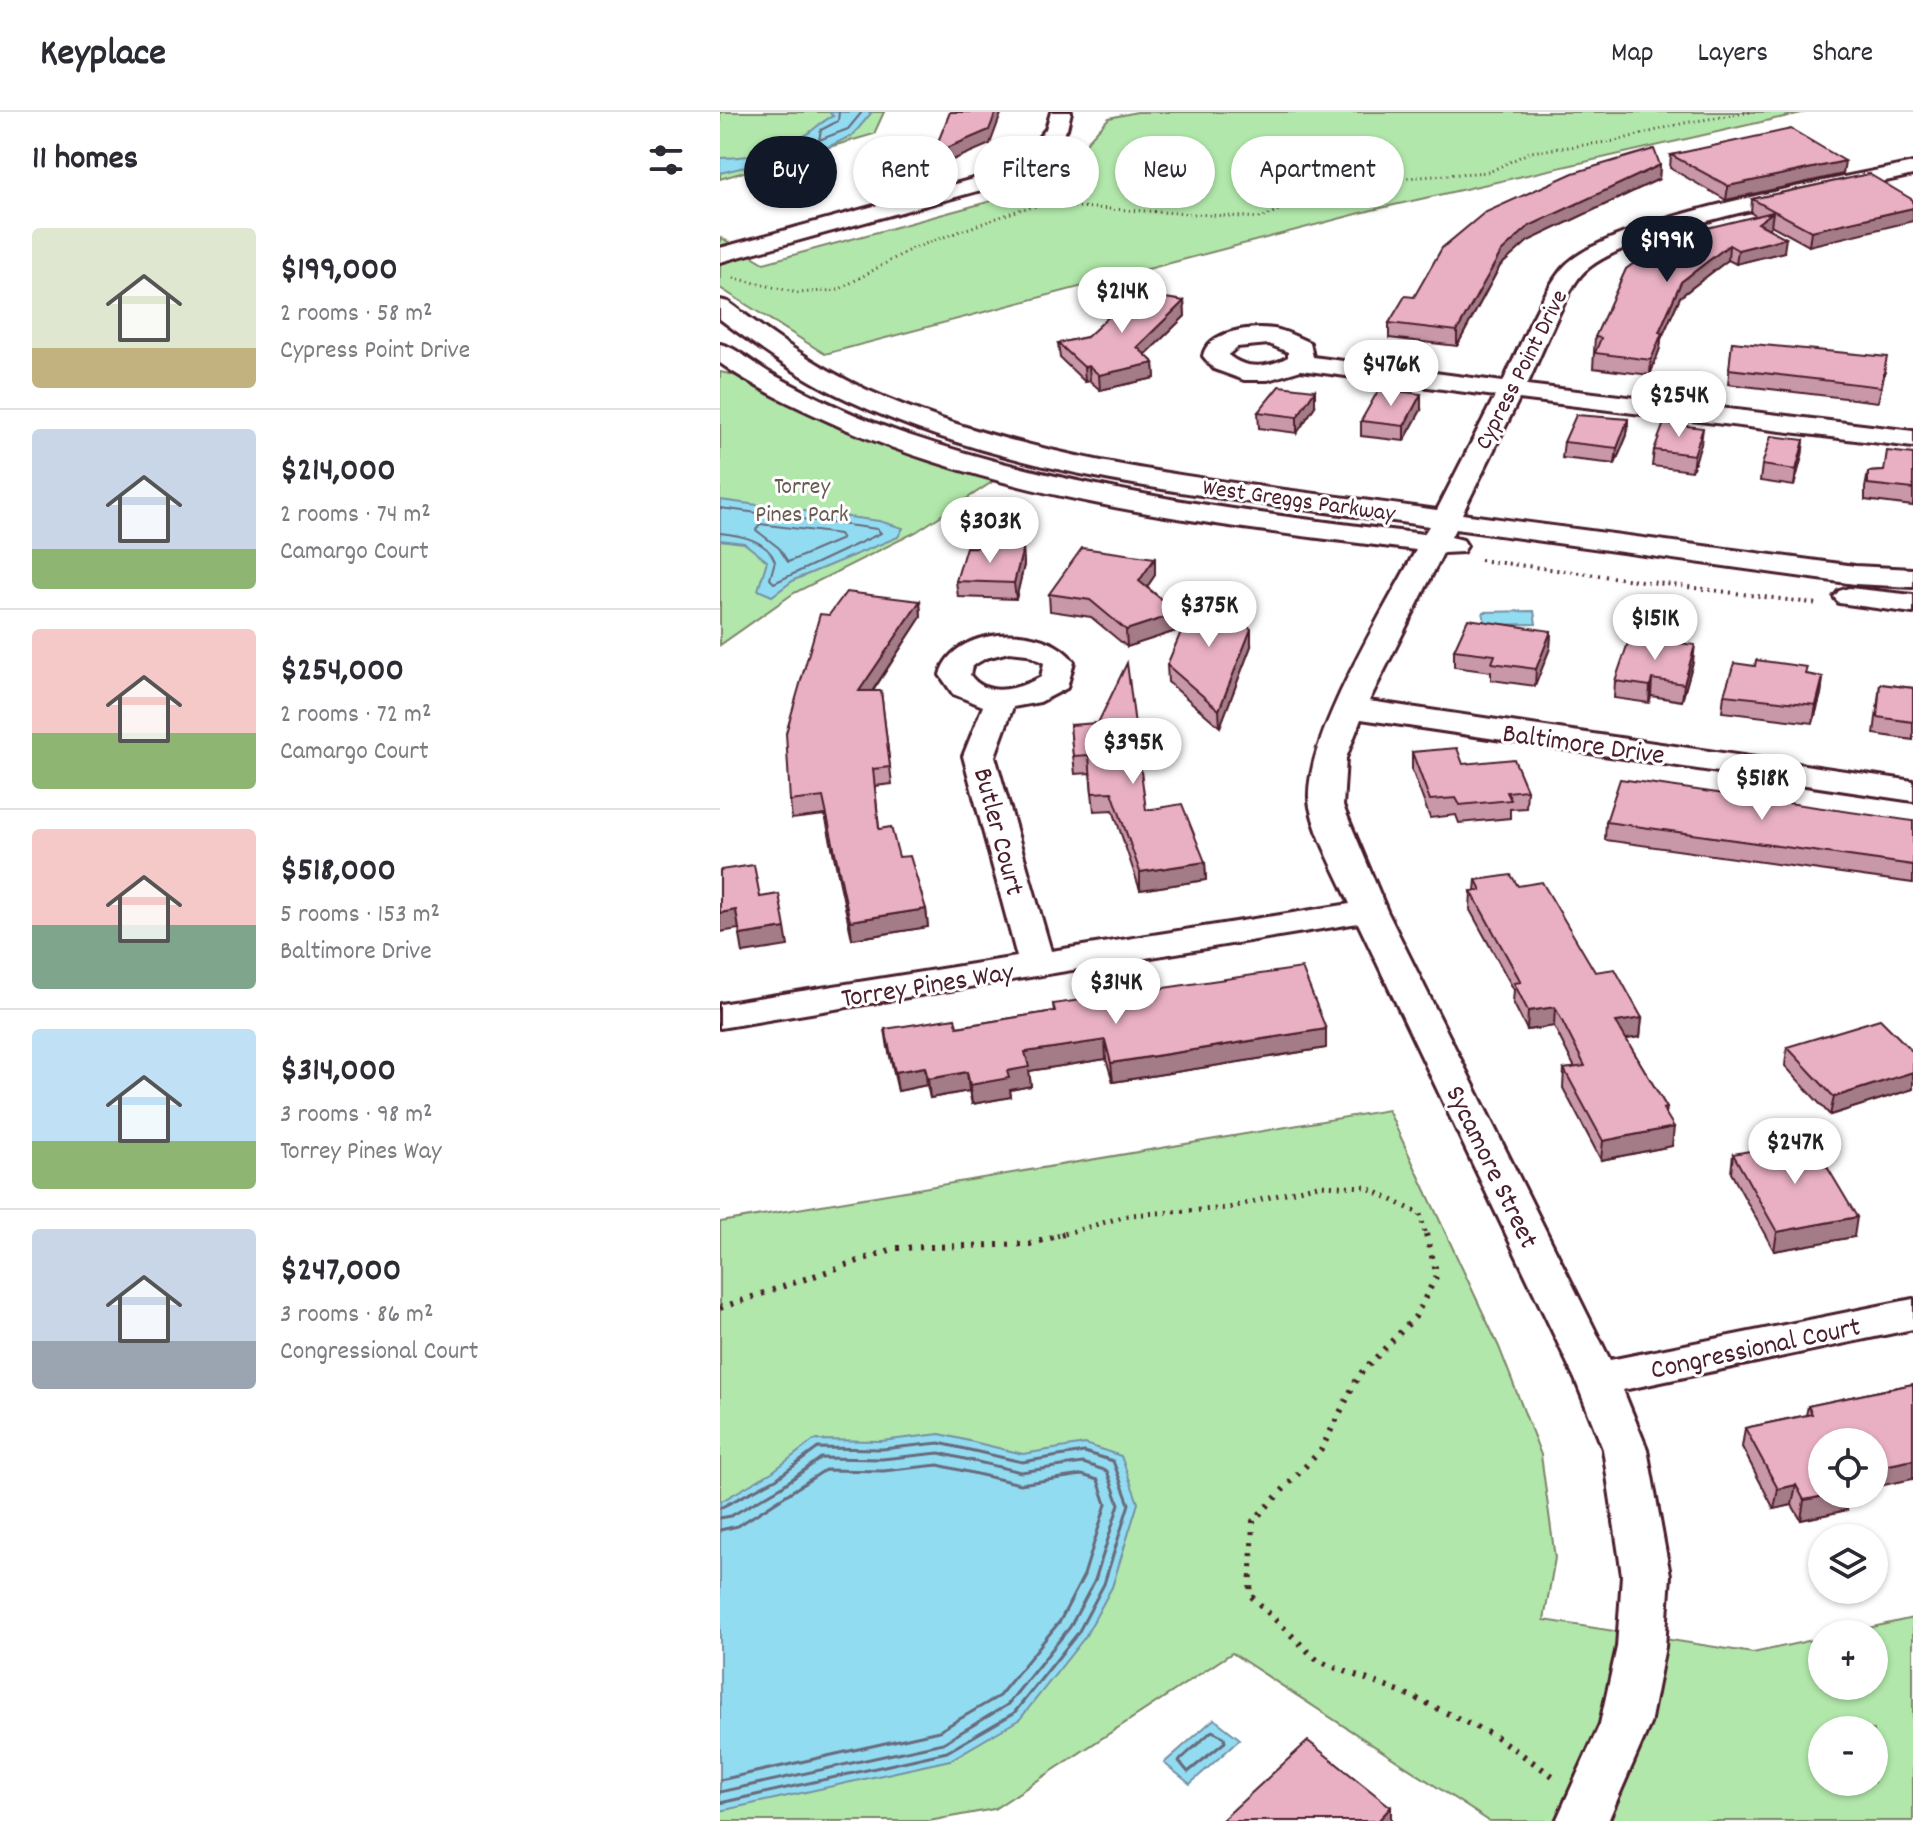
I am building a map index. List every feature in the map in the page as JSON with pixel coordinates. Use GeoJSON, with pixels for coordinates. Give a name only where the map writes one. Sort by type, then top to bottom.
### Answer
{"type":"FeatureCollection","features":[{"type":"Feature","properties":{"kind":"street"},"geometry":{"type":"LineString","coordinates":[[720,255],[987,182],[1042,148],[1055,133],[1061,112]]}},
{"type":"Feature","properties":{"kind":"street","name":"Cypress Point Drive"},"geometry":{"type":"LineString","coordinates":[[1437,531],[1571,272],[1596,252],[1651,229],[1911,170]]}},
{"type":"Feature","properties":{"kind":"street","name":"West Greggs Parkway"},"geometry":{"type":"LineString","coordinates":[[720,307],[771,344],[849,389],[982,439],[1128,474],[1437,531],[1913,604]]}},
{"type":"Feature","properties":{"kind":"street"},"geometry":{"type":"LineString","coordinates":[[722,355],[771,344]]}},
{"type":"Feature","properties":{"kind":"street","name":"West Greggs Parkway"},"geometry":{"type":"LineString","coordinates":[[722,355],[787,393],[874,434],[1062,489],[1855,575],[1913,578]]}},
{"type":"Feature","properties":{"kind":"street"},"geometry":{"type":"LineString","coordinates":[[1298,362],[1509,391],[1913,439]]}},
{"type":"Feature","properties":{"kind":"street","name":"Sycamore Street"},"geometry":{"type":"LineString","coordinates":[[1437,531],[1350,708],[1330,758],[1326,806],[1370,911],[1597,1379],[1625,1449],[1646,1575],[1641,1647],[1625,1724],[1584,1817]]}},
{"type":"Feature","properties":{"kind":"street","name":"Butler Court"},"geometry":{"type":"LineString","coordinates":[[1001,699],[979,756],[1037,965]]}},
{"type":"Feature","properties":{"kind":"street","name":"Baltimore Drive"},"geometry":{"type":"LineString","coordinates":[[1350,708],[1913,791]]}},
{"type":"Feature","properties":{"kind":"street","name":"Torrey Pines Way"},"geometry":{"type":"LineString","coordinates":[[720,1016],[1370,911]]}},
{"type":"Feature","properties":{"kind":"street","name":"Congressional Court"},"geometry":{"type":"LineString","coordinates":[[1597,1379],[1913,1314]]}},
{"type":"Feature","properties":{"kind":"path"},"geometry":{"type":"LineString","coordinates":[[734,278],[816,294],[838,290],[911,249],[1022,209],[1044,205],[1261,218],[1302,200],[1391,179],[1413,175],[1489,172],[1530,152],[1615,141],[1684,123],[1751,112]]}},
{"type":"Feature","properties":{"kind":"path"},"geometry":{"type":"LineString","coordinates":[[1478,559],[1821,604]]}},
{"type":"Feature","properties":{"kind":"path"},"geometry":{"type":"LineString","coordinates":[[720,1308],[896,1248],[1030,1244],[1130,1215],[1228,1208],[1318,1185],[1366,1187],[1420,1214],[1437,1275],[1415,1317],[1359,1375],[1321,1450],[1253,1521],[1250,1595],[1318,1661],[1411,1696],[1495,1736],[1557,1779],[1584,1817]]}},
{"type":"Feature","properties":{"kind":"green space"},"geometry":{"type":"Polygon","coordinates":[[[720,112],[884,112],[874,134],[853,136],[853,140],[837,145],[837,136],[744,136],[744,172],[720,179],[720,112]]]}},
{"type":"Feature","properties":{"kind":"green space"},"geometry":{"type":"Polygon","coordinates":[[[1137,112],[1806,112],[1404,203],[1404,136],[1231,136],[1231,208],[1381,208],[825,354],[720,288],[720,237],[764,263],[974,206],[1099,208],[1099,136],[1092,136],[1109,118],[1137,112]]]}},
{"type":"Feature","properties":{"kind":"green space","name":"Torrey Pines Park"},"geometry":{"type":"Polygon","coordinates":[[[720,372],[749,380],[852,432],[998,478],[916,532],[794,593],[720,645],[720,372]]]}},
{"type":"Feature","properties":{"kind":"green space"},"geometry":{"type":"Polygon","coordinates":[[[1388,1110],[1499,1347],[1541,1455],[1555,1558],[1544,1620],[1753,1653],[1808,1641],[1808,1700],[1888,1700],[1888,1624],[1913,1618],[1913,1821],[1489,1821],[1232,1653],[994,1809],[929,1821],[720,1821],[720,1222],[1388,1110]]]}},
{"type":"Feature","properties":{"kind":"water"},"geometry":{"type":"Polygon","coordinates":[[[829,112],[872,112],[853,135],[837,143],[837,136],[803,136],[833,116],[829,112]]]}},
{"type":"Feature","properties":{"kind":"water"},"geometry":{"type":"Polygon","coordinates":[[[743,157],[744,167],[720,173],[720,158],[743,157]]]}},
{"type":"Feature","properties":{"kind":"water"},"geometry":{"type":"Polygon","coordinates":[[[720,500],[879,521],[903,528],[898,537],[794,580],[772,596],[758,590],[767,561],[744,543],[720,540],[720,500]]]}},
{"type":"Feature","properties":{"kind":"water"},"geometry":{"type":"Polygon","coordinates":[[[1534,611],[1536,624],[1485,625],[1483,612],[1534,611]]]}},
{"type":"Feature","properties":{"kind":"water"},"geometry":{"type":"Polygon","coordinates":[[[940,1434],[1023,1454],[1085,1444],[1121,1456],[1138,1503],[1112,1587],[1085,1637],[1020,1719],[950,1760],[720,1811],[720,1502],[772,1472],[814,1440],[881,1441],[940,1434]]]}},
{"type":"Feature","properties":{"kind":"water"},"geometry":{"type":"Polygon","coordinates":[[[1214,1719],[1240,1739],[1190,1784],[1164,1763],[1214,1719]]]}},
{"type":"Feature","properties":{"kind":"building"},"geometry":{"type":"Polygon","coordinates":[[[950,112],[996,112],[989,130],[958,143],[958,136],[940,136],[950,112]]]}},
{"type":"Feature","properties":{"kind":"building"},"geometry":{"type":"Polygon","coordinates":[[[1791,129],[1845,161],[1728,186],[1671,155],[1791,129]]]}},
{"type":"Feature","properties":{"kind":"building"},"geometry":{"type":"Polygon","coordinates":[[[1654,149],[1660,165],[1529,226],[1501,252],[1457,331],[1389,323],[1405,296],[1414,297],[1442,248],[1484,213],[1573,173],[1654,149]]]}},
{"type":"Feature","properties":{"kind":"building"},"geometry":{"type":"Polygon","coordinates":[[[1869,174],[1913,200],[1913,208],[1811,231],[1752,199],[1869,174]]]}},
{"type":"Feature","properties":{"kind":"building"},"geometry":{"type":"Polygon","coordinates":[[[1773,212],[1758,223],[1786,238],[1738,250],[1729,245],[1681,282],[1659,332],[1662,333],[1651,360],[1595,353],[1601,338],[1595,337],[1626,269],[1670,237],[1773,212]]]}},
{"type":"Feature","properties":{"kind":"building"},"geometry":{"type":"Polygon","coordinates":[[[1134,293],[1184,301],[1137,347],[1154,363],[1099,375],[1089,366],[1084,367],[1058,343],[1087,337],[1134,293]]]}},
{"type":"Feature","properties":{"kind":"building"},"geometry":{"type":"Polygon","coordinates":[[[1732,342],[1887,357],[1881,387],[1729,369],[1732,342]]]}},
{"type":"Feature","properties":{"kind":"building"},"geometry":{"type":"Polygon","coordinates":[[[1279,386],[1315,390],[1297,417],[1258,412],[1279,386]]]}},
{"type":"Feature","properties":{"kind":"building"},"geometry":{"type":"Polygon","coordinates":[[[1379,389],[1421,394],[1404,426],[1361,421],[1379,389]]]}},
{"type":"Feature","properties":{"kind":"building"},"geometry":{"type":"Polygon","coordinates":[[[1576,415],[1628,419],[1617,448],[1564,442],[1576,415]]]}},
{"type":"Feature","properties":{"kind":"building"},"geometry":{"type":"Polygon","coordinates":[[[1664,423],[1703,428],[1694,455],[1654,450],[1664,423]]]}},
{"type":"Feature","properties":{"kind":"building"},"geometry":{"type":"Polygon","coordinates":[[[1771,436],[1804,440],[1796,470],[1762,465],[1771,436]]]}},
{"type":"Feature","properties":{"kind":"building"},"geometry":{"type":"Polygon","coordinates":[[[1887,451],[1913,454],[1913,489],[1868,484],[1868,472],[1884,471],[1887,451]]]}},
{"type":"Feature","properties":{"kind":"building"},"geometry":{"type":"Polygon","coordinates":[[[966,547],[1023,548],[1014,583],[956,581],[966,547]]]}},
{"type":"Feature","properties":{"kind":"building"},"geometry":{"type":"Polygon","coordinates":[[[1082,548],[1155,558],[1139,581],[1178,613],[1126,630],[1090,600],[1049,594],[1082,548]]]}},
{"type":"Feature","properties":{"kind":"building"},"geometry":{"type":"Polygon","coordinates":[[[846,592],[920,601],[859,691],[881,691],[890,767],[873,769],[879,829],[891,827],[899,857],[910,856],[926,909],[850,921],[823,797],[790,801],[786,733],[820,614],[829,615],[846,592]]]}},
{"type":"Feature","properties":{"kind":"building"},"geometry":{"type":"Polygon","coordinates":[[[1212,595],[1251,629],[1219,710],[1167,665],[1194,601],[1212,595]]]}},
{"type":"Feature","properties":{"kind":"building"},"geometry":{"type":"Polygon","coordinates":[[[1468,619],[1551,631],[1536,669],[1492,663],[1495,655],[1454,650],[1468,619]]]}},
{"type":"Feature","properties":{"kind":"building"},"geometry":{"type":"Polygon","coordinates":[[[1630,637],[1695,645],[1684,684],[1652,679],[1650,686],[1615,681],[1630,637]]]}},
{"type":"Feature","properties":{"kind":"building"},"geometry":{"type":"Polygon","coordinates":[[[1756,660],[1807,667],[1805,674],[1823,677],[1816,705],[1724,695],[1734,663],[1755,666],[1756,660]]]}},
{"type":"Feature","properties":{"kind":"building"},"geometry":{"type":"Polygon","coordinates":[[[1127,663],[1146,810],[1182,804],[1205,862],[1140,872],[1112,792],[1092,793],[1089,755],[1073,756],[1070,725],[1098,723],[1127,663]]]}},
{"type":"Feature","properties":{"kind":"building"},"geometry":{"type":"Polygon","coordinates":[[[1880,684],[1913,688],[1913,722],[1877,717],[1880,684]]]}},
{"type":"Feature","properties":{"kind":"building"},"geometry":{"type":"Polygon","coordinates":[[[1457,748],[1463,764],[1514,759],[1527,790],[1507,792],[1511,800],[1460,805],[1456,798],[1430,800],[1412,752],[1457,748]]]}},
{"type":"Feature","properties":{"kind":"building"},"geometry":{"type":"Polygon","coordinates":[[[1620,779],[1913,821],[1913,865],[1606,822],[1620,779]]]}},
{"type":"Feature","properties":{"kind":"building"},"geometry":{"type":"Polygon","coordinates":[[[754,865],[760,897],[779,894],[785,928],[740,935],[736,910],[720,913],[720,870],[754,865]]]}},
{"type":"Feature","properties":{"kind":"building"},"geometry":{"type":"Polygon","coordinates":[[[1511,875],[1518,886],[1542,882],[1595,972],[1615,969],[1642,1018],[1616,1022],[1667,1108],[1663,1109],[1674,1127],[1603,1141],[1564,1069],[1585,1066],[1555,1007],[1528,1011],[1514,983],[1521,982],[1471,891],[1481,890],[1476,880],[1511,875]]]}},
{"type":"Feature","properties":{"kind":"building"},"geometry":{"type":"Polygon","coordinates":[[[1302,968],[1326,1029],[1111,1063],[1105,1040],[1025,1052],[1029,1067],[1007,1071],[1009,1078],[970,1085],[967,1072],[928,1079],[925,1067],[895,1072],[885,1029],[955,1018],[957,1027],[1055,1011],[1053,1004],[1302,968]]]}},
{"type":"Feature","properties":{"kind":"building"},"geometry":{"type":"Polygon","coordinates":[[[1880,1019],[1913,1052],[1913,1072],[1834,1097],[1787,1047],[1880,1019]]]}},
{"type":"Feature","properties":{"kind":"building"},"geometry":{"type":"Polygon","coordinates":[[[1811,1140],[1857,1217],[1777,1232],[1733,1154],[1811,1140]]]}},
{"type":"Feature","properties":{"kind":"building"},"geometry":{"type":"Polygon","coordinates":[[[1913,1384],[1913,1460],[1888,1465],[1888,1428],[1808,1428],[1808,1499],[1804,1500],[1796,1485],[1778,1489],[1745,1428],[1812,1414],[1808,1406],[1913,1384]]]}},
{"type":"Feature","properties":{"kind":"building"},"geometry":{"type":"Polygon","coordinates":[[[1308,1741],[1391,1807],[1378,1821],[1221,1821],[1308,1741]]]}}]}
